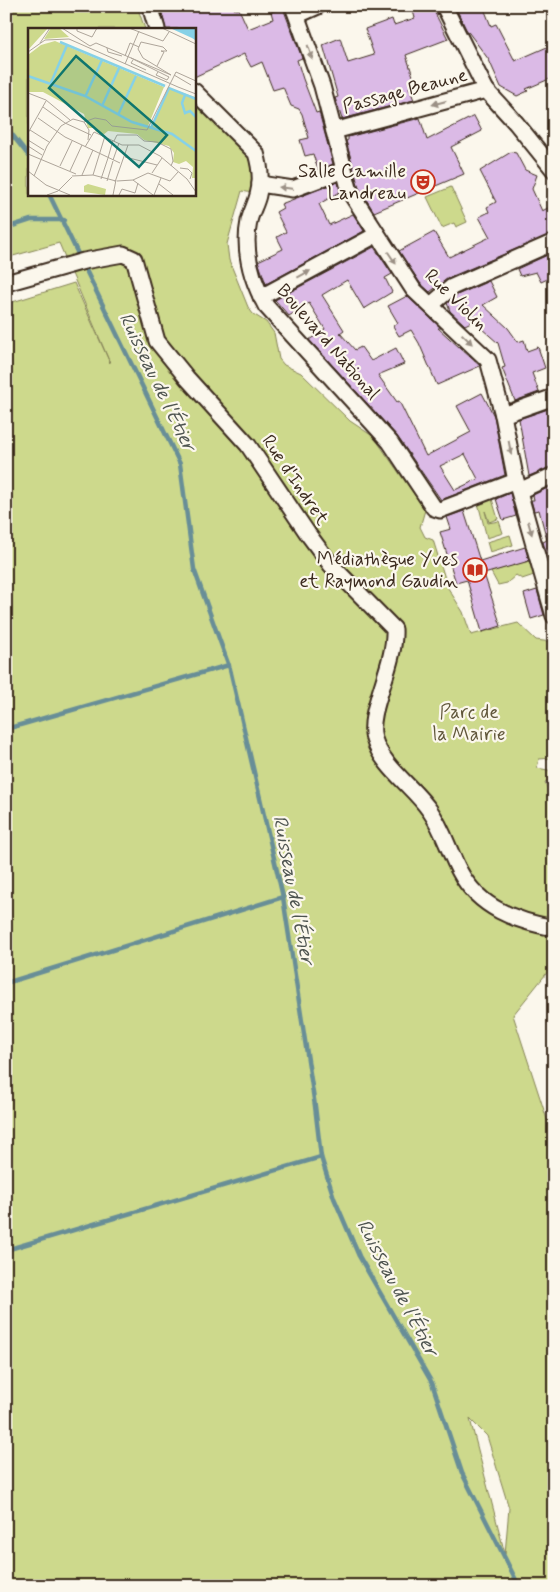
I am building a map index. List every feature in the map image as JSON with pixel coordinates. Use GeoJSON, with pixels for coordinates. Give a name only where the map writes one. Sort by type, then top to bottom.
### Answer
{"type":"FeatureCollection","features":[{"type":"Feature","properties":{"kind":"street"},"geometry":{"type":"LineString","coordinates":[[150,6],[157,28]]}},
{"type":"Feature","properties":{"kind":"street"},"geometry":{"type":"LineString","coordinates":[[295,10],[318,6]]}},
{"type":"Feature","properties":{"kind":"street"},"geometry":{"type":"LineString","coordinates":[[444,6],[486,90],[516,122],[554,170]]}},
{"type":"Feature","properties":{"kind":"street","name":"Rue Violin"},"geometry":{"type":"LineString","coordinates":[[295,10],[322,86],[350,192],[376,235],[413,289],[488,360],[503,415],[517,486],[553,608]]}},
{"type":"Feature","properties":{"kind":"street","name":"Passage Beaune"},"geometry":{"type":"LineString","coordinates":[[334,131],[486,90]]}},
{"type":"Feature","properties":{"kind":"street"},"geometry":{"type":"LineString","coordinates":[[195,93],[245,140],[256,153],[260,184],[293,189],[344,170]]}},
{"type":"Feature","properties":{"kind":"street","name":"Boulevard National"},"geometry":{"type":"LineString","coordinates":[[260,184],[259,194],[250,218],[247,256],[266,306],[390,442],[434,508],[440,510],[448,508],[517,486]]}},
{"type":"Feature","properties":{"kind":"street"},"geometry":{"type":"LineString","coordinates":[[261,296],[376,235]]}},
{"type":"Feature","properties":{"kind":"street"},"geometry":{"type":"LineString","coordinates":[[431,305],[452,287],[554,242]]}},
{"type":"Feature","properties":{"kind":"street","name":"Rue d'Indret"},"geometry":{"type":"LineString","coordinates":[[6,283],[59,268],[125,253],[134,259],[157,341],[187,378],[248,445],[331,565],[394,629],[395,646],[374,714],[374,739],[387,762],[430,811],[460,873],[473,890],[509,917],[525,923],[554,928]]}},
{"type":"Feature","properties":{"kind":"street"},"geometry":{"type":"LineString","coordinates":[[503,415],[554,397]]}},
{"type":"Feature","properties":{"kind":"street"},"geometry":{"type":"LineString","coordinates":[[517,486],[554,475]]}},
{"type":"Feature","properties":{"kind":"green space","name":"Parc de la Mairie"},"geometry":{"type":"Polygon","coordinates":[[[6,6],[137,6],[145,28],[28,28],[28,195],[195,195],[195,100],[251,156],[254,177],[252,193],[242,191],[227,244],[229,260],[248,307],[253,314],[266,322],[274,333],[279,359],[284,365],[301,373],[350,421],[374,437],[425,510],[420,527],[425,537],[433,540],[448,588],[463,612],[471,635],[518,623],[536,640],[551,642],[554,649],[554,746],[550,747],[553,758],[539,759],[537,768],[553,771],[551,775],[554,777],[545,782],[554,806],[554,964],[513,1015],[554,1141],[554,1586],[6,1586],[6,304],[74,283],[110,363],[59,243],[6,258],[6,6]],[[470,1419],[505,1554],[509,1508],[487,1436],[470,1419]]]}},
{"type":"Feature","properties":{"kind":"green space"},"geometry":{"type":"Polygon","coordinates":[[[451,187],[467,222],[456,227],[454,223],[442,228],[427,197],[451,187]]]}},
{"type":"Feature","properties":{"kind":"green space"},"geometry":{"type":"Polygon","coordinates":[[[492,499],[498,519],[489,522],[485,511],[488,523],[499,521],[503,533],[487,538],[478,503],[492,499]]]}},
{"type":"Feature","properties":{"kind":"green space"},"geometry":{"type":"Polygon","coordinates":[[[510,535],[513,545],[490,552],[487,542],[510,535]]]}},
{"type":"Feature","properties":{"kind":"green space"},"geometry":{"type":"Polygon","coordinates":[[[533,559],[537,574],[522,579],[516,575],[507,583],[498,585],[491,572],[533,559]]]}},
{"type":"Feature","properties":{"kind":"building"},"geometry":{"type":"Polygon","coordinates":[[[160,6],[233,6],[235,10],[239,9],[248,29],[273,19],[271,12],[283,8],[302,58],[297,60],[316,113],[319,112],[333,164],[318,170],[313,154],[305,156],[300,140],[309,138],[302,114],[299,109],[291,106],[283,87],[273,90],[262,62],[251,67],[244,54],[195,77],[195,28],[166,28],[160,6]]]}},
{"type":"Feature","properties":{"kind":"building"},"geometry":{"type":"Polygon","coordinates":[[[420,6],[435,6],[438,15],[435,13],[448,39],[406,55],[416,85],[409,87],[414,100],[342,119],[335,98],[338,97],[323,45],[340,38],[348,63],[374,55],[365,29],[392,19],[394,25],[415,18],[413,11],[423,7],[420,6]]]}},
{"type":"Feature","properties":{"kind":"building"},"geometry":{"type":"Polygon","coordinates":[[[455,6],[483,6],[491,26],[496,24],[515,61],[554,44],[554,77],[526,89],[528,91],[517,96],[501,87],[489,60],[466,29],[455,6]]]}},
{"type":"Feature","properties":{"kind":"building"},"geometry":{"type":"Polygon","coordinates":[[[474,116],[482,131],[451,147],[464,174],[374,212],[359,188],[346,141],[348,137],[420,118],[427,140],[474,116]]]}},
{"type":"Feature","properties":{"kind":"building"},"geometry":{"type":"Polygon","coordinates":[[[511,152],[516,153],[525,170],[537,175],[532,189],[542,211],[554,205],[554,233],[448,278],[430,292],[420,283],[399,251],[434,232],[449,257],[490,237],[479,217],[489,212],[487,207],[496,202],[480,171],[511,152]]]}},
{"type":"Feature","properties":{"kind":"building"},"geometry":{"type":"Polygon","coordinates":[[[338,182],[340,192],[319,204],[329,225],[353,214],[364,231],[266,284],[258,261],[283,249],[277,237],[286,232],[276,212],[283,208],[281,204],[338,182]]]}},
{"type":"Feature","properties":{"kind":"building"},"geometry":{"type":"Polygon","coordinates":[[[374,247],[392,274],[385,278],[392,292],[364,309],[347,280],[322,295],[344,330],[340,333],[355,350],[361,347],[371,361],[396,348],[404,364],[378,375],[397,402],[399,401],[426,456],[471,432],[457,406],[482,393],[494,416],[505,475],[441,500],[397,436],[309,340],[325,329],[309,303],[289,316],[275,300],[374,247]],[[465,454],[440,466],[455,490],[478,479],[465,454]]]}},
{"type":"Feature","properties":{"kind":"building"},"geometry":{"type":"Polygon","coordinates":[[[554,252],[554,276],[541,282],[536,272],[520,276],[517,269],[554,252]]]}},
{"type":"Feature","properties":{"kind":"building"},"geometry":{"type":"Polygon","coordinates":[[[489,281],[497,297],[483,305],[508,328],[518,342],[524,340],[527,351],[538,347],[545,368],[532,373],[539,392],[515,401],[502,368],[505,367],[498,343],[473,321],[465,325],[450,311],[447,303],[457,295],[489,281]]]}},
{"type":"Feature","properties":{"kind":"building"},"geometry":{"type":"Polygon","coordinates":[[[407,296],[441,328],[438,328],[480,366],[437,385],[419,343],[411,330],[399,336],[393,326],[398,323],[388,306],[407,296]]]}},
{"type":"Feature","properties":{"kind":"building"},"geometry":{"type":"Polygon","coordinates":[[[554,407],[554,466],[529,476],[519,419],[554,407]]]}},
{"type":"Feature","properties":{"kind":"building"},"geometry":{"type":"Polygon","coordinates":[[[554,485],[554,553],[547,555],[543,542],[547,540],[539,510],[534,511],[531,500],[534,500],[533,495],[554,485]]]}},
{"type":"Feature","properties":{"kind":"building"},"geometry":{"type":"Polygon","coordinates":[[[510,493],[516,516],[503,520],[496,499],[510,493]]]}},
{"type":"Feature","properties":{"kind":"building"},"geometry":{"type":"Polygon","coordinates":[[[464,511],[480,561],[525,547],[529,561],[484,574],[501,626],[482,632],[467,580],[456,583],[440,532],[451,529],[447,517],[464,511]]]}},
{"type":"Feature","properties":{"kind":"building"},"geometry":{"type":"Polygon","coordinates":[[[537,590],[544,615],[531,619],[524,594],[537,590]]]}},
{"type":"Feature","properties":{"kind":"waterway","name":"Ruisseau de l'Étier"},"geometry":{"type":"LineString","coordinates":[[6,127],[28,155]]}},
{"type":"Feature","properties":{"kind":"waterway","name":"Ruisseau de l'Étier"},"geometry":{"type":"LineString","coordinates":[[49,195],[180,464],[194,569],[230,669],[283,897],[321,1157],[334,1198],[359,1256],[432,1383],[462,1473],[519,1586]]}},
{"type":"Feature","properties":{"kind":"waterway"},"geometry":{"type":"LineString","coordinates":[[6,228],[31,220],[64,220]]}},
{"type":"Feature","properties":{"kind":"waterway"},"geometry":{"type":"LineString","coordinates":[[6,729],[229,665]]}},
{"type":"Feature","properties":{"kind":"waterway"},"geometry":{"type":"LineString","coordinates":[[6,983],[283,897]]}},
{"type":"Feature","properties":{"kind":"waterway"},"geometry":{"type":"LineString","coordinates":[[6,1250],[321,1157]]}},
{"type":"Feature","properties":{"kind":"place","name":"Salle Camille Landreau"},"geometry":{"type":"Point","coordinates":[423,182]}},
{"type":"Feature","properties":{"kind":"place","name":"Médiathèque Yves et Raymond Gaudin"},"geometry":{"type":"Point","coordinates":[475,570]}}]}
